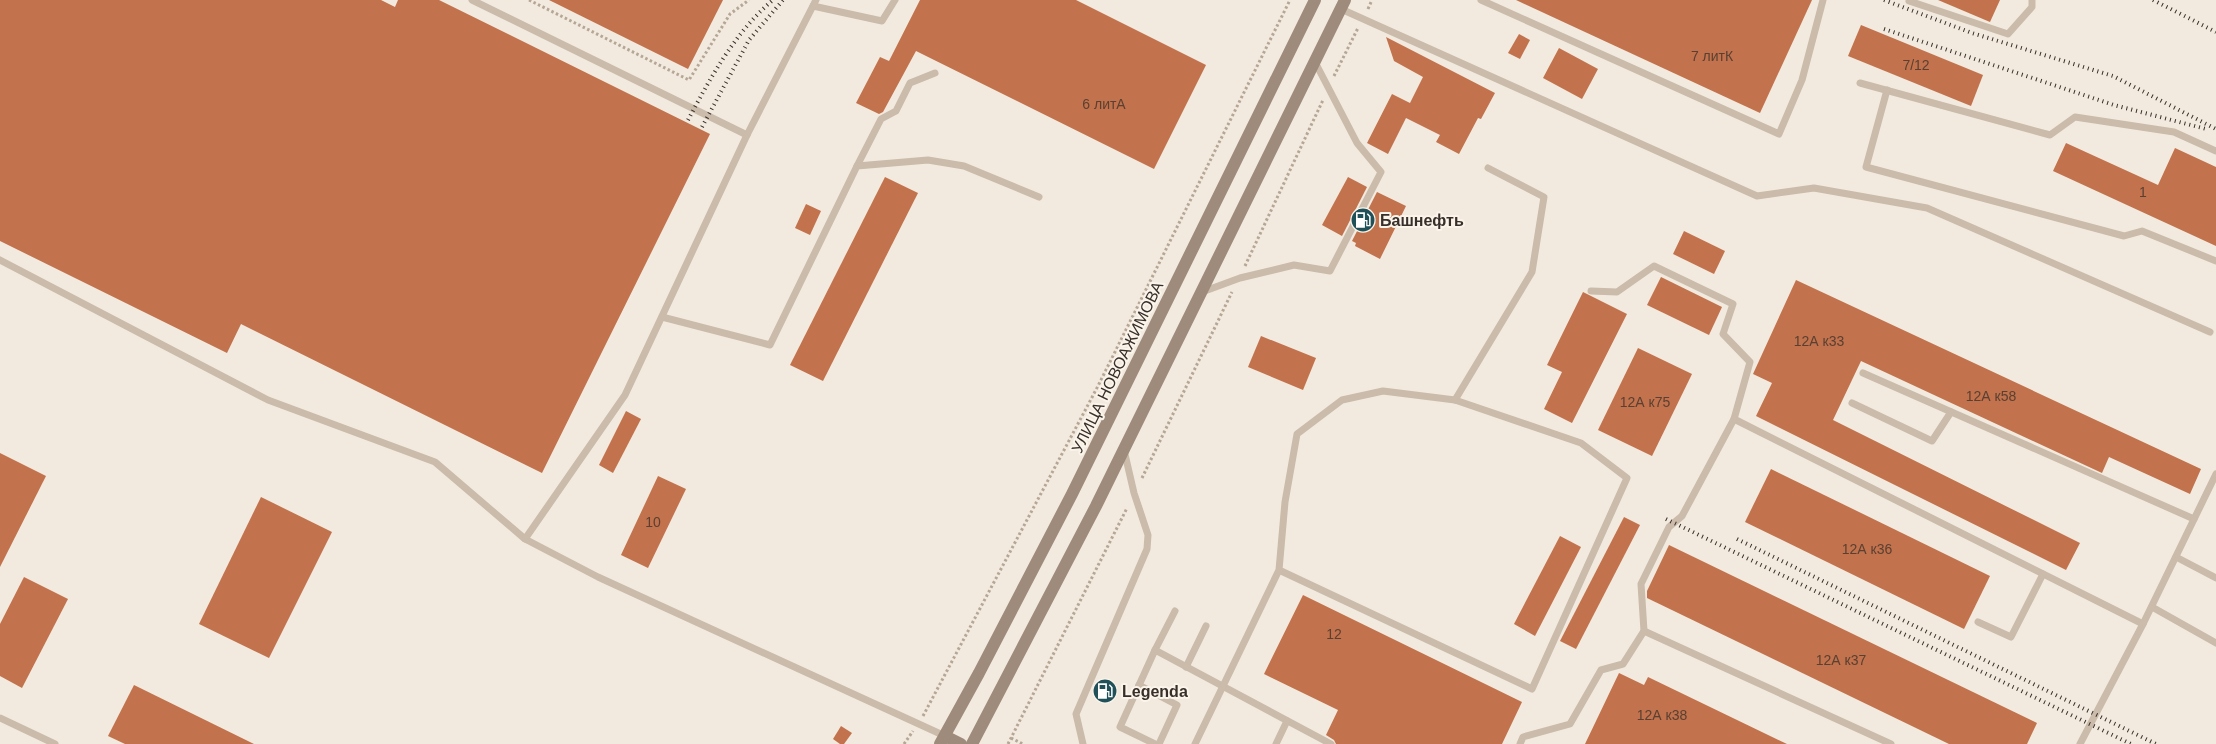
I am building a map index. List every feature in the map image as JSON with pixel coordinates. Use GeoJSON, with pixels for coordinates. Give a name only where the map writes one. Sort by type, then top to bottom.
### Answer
{"type":"FeatureCollection","features":[{"type":"Feature","properties":{"kind":"main road","name":"УЛИЦА НОВОАЖИМОВА"},"geometry":{"type":"LineString","coordinates":[[942,740],[1072,494],[1315,0]]}},
{"type":"Feature","properties":{"kind":"main road"},"geometry":{"type":"LineString","coordinates":[[972,744],[1124,450],[1343,4]]}},
{"type":"Feature","properties":{"kind":"main road"},"geometry":{"type":"LineString","coordinates":[[942,740],[961,744]]}},
{"type":"Feature","properties":{"kind":"lane"},"geometry":{"type":"LineString","coordinates":[[472,0],[746,135]]}},
{"type":"Feature","properties":{"kind":"lane"},"geometry":{"type":"LineString","coordinates":[[525,539],[625,395],[746,135],[814,3],[882,21],[895,0]]}},
{"type":"Feature","properties":{"kind":"lane"},"geometry":{"type":"LineString","coordinates":[[1481,0],[1779,134],[1802,80],[1823,0]]}},
{"type":"Feature","properties":{"kind":"lane"},"geometry":{"type":"LineString","coordinates":[[1909,1],[2008,34],[2032,7],[2032,0]]}},
{"type":"Feature","properties":{"kind":"lane"},"geometry":{"type":"LineString","coordinates":[[1343,4],[1363,18],[1757,196],[1814,188],[1927,208],[2210,332]]}},
{"type":"Feature","properties":{"kind":"lane"},"geometry":{"type":"LineString","coordinates":[[1202,292],[1240,278],[1294,265],[1330,271],[1381,172],[1357,143],[1327,90],[1315,62]]}},
{"type":"Feature","properties":{"kind":"lane"},"geometry":{"type":"LineString","coordinates":[[662,317],[770,346],[881,119],[896,111],[910,83],[935,73]]}},
{"type":"Feature","properties":{"kind":"lane"},"geometry":{"type":"LineString","coordinates":[[1860,83],[2050,135],[2075,117],[2174,132],[2216,151]]}},
{"type":"Feature","properties":{"kind":"lane"},"geometry":{"type":"LineString","coordinates":[[1887,90],[1866,167],[2124,236],[2142,231],[2216,261]]}},
{"type":"Feature","properties":{"kind":"lane"},"geometry":{"type":"LineString","coordinates":[[857,166],[928,160],[964,166],[1039,197]]}},
{"type":"Feature","properties":{"kind":"lane"},"geometry":{"type":"LineString","coordinates":[[1456,400],[1532,272],[1544,197],[1488,168]]}},
{"type":"Feature","properties":{"kind":"lane"},"geometry":{"type":"LineString","coordinates":[[0,260],[268,400],[434,462],[525,539],[625,589],[918,724],[942,740]]}},
{"type":"Feature","properties":{"kind":"lane"},"geometry":{"type":"LineString","coordinates":[[1520,744],[1523,737],[1570,724],[1601,670],[1623,664],[1644,631],[1641,584],[1668,527],[1682,516],[1734,419],[1750,362],[1723,334],[1733,304],[1654,266],[1617,292],[1591,292]]}},
{"type":"Feature","properties":{"kind":"lane"},"geometry":{"type":"LineString","coordinates":[[1864,373],[2194,519]]}},
{"type":"Feature","properties":{"kind":"lane"},"geometry":{"type":"LineString","coordinates":[[1196,744],[1279,570],[1286,502],[1297,434],[1342,400],[1383,391],[1456,400],[1581,443],[1627,478],[1532,689],[1279,570]]}},
{"type":"Feature","properties":{"kind":"lane"},"geometry":{"type":"LineString","coordinates":[[1852,403],[1932,441],[1950,412]]}},
{"type":"Feature","properties":{"kind":"lane"},"geometry":{"type":"LineString","coordinates":[[1734,419],[2143,624]]}},
{"type":"Feature","properties":{"kind":"lane"},"geometry":{"type":"LineString","coordinates":[[1083,744],[1076,714],[1146,549],[1148,535],[1134,494],[1124,450]]}},
{"type":"Feature","properties":{"kind":"lane"},"geometry":{"type":"LineString","coordinates":[[2080,744],[2152,607],[2216,474]]}},
{"type":"Feature","properties":{"kind":"lane"},"geometry":{"type":"LineString","coordinates":[[2176,557],[2216,578]]}},
{"type":"Feature","properties":{"kind":"lane"},"geometry":{"type":"LineString","coordinates":[[1978,622],[2011,637],[2043,574]]}},
{"type":"Feature","properties":{"kind":"lane"},"geometry":{"type":"LineString","coordinates":[[2152,607],[2216,643]]}},
{"type":"Feature","properties":{"kind":"lane"},"geometry":{"type":"LineString","coordinates":[[1155,744],[1120,727],[1175,611]]}},
{"type":"Feature","properties":{"kind":"lane"},"geometry":{"type":"LineString","coordinates":[[1186,667],[1206,626]]}},
{"type":"Feature","properties":{"kind":"lane"},"geometry":{"type":"LineString","coordinates":[[1644,631],[1891,744]]}},
{"type":"Feature","properties":{"kind":"lane"},"geometry":{"type":"LineString","coordinates":[[1155,650],[1330,744]]}},
{"type":"Feature","properties":{"kind":"lane"},"geometry":{"type":"LineString","coordinates":[[1139,685],[1177,705],[1159,744]]}},
{"type":"Feature","properties":{"kind":"lane"},"geometry":{"type":"LineString","coordinates":[[0,718],[55,744]]}},
{"type":"Feature","properties":{"kind":"lane"},"geometry":{"type":"LineString","coordinates":[[1276,744],[1287,721]]}},
{"type":"Feature","properties":{"kind":"path"},"geometry":{"type":"LineString","coordinates":[[529,0],[689,80],[730,14],[749,0]]}},
{"type":"Feature","properties":{"kind":"path"},"geometry":{"type":"LineString","coordinates":[[904,744],[918,724],[1098,386],[1290,0]]}},
{"type":"Feature","properties":{"kind":"path"},"geometry":{"type":"LineString","coordinates":[[1008,744],[1240,278],[1327,90],[1372,0]]}},
{"type":"Feature","properties":{"kind":"path"},"geometry":{"type":"LineString","coordinates":[[1011,738],[1023,744]]}},
{"type":"Feature","properties":{"kind":"building"},"geometry":{"type":"Polygon","coordinates":[[[0,0],[381,0],[395,7],[398,0],[439,0],[710,134],[542,473],[241,324],[227,353],[0,241],[0,0]]]}},
{"type":"Feature","properties":{"kind":"building"},"geometry":{"type":"Polygon","coordinates":[[[549,0],[723,0],[688,69],[549,0]]]}},
{"type":"Feature","properties":{"kind":"building"},"geometry":{"type":"Polygon","coordinates":[[[920,0],[1076,0],[1206,65],[1154,169],[916,51],[883,112],[879,114],[856,103],[880,57],[889,61],[920,0]]]}},
{"type":"Feature","properties":{"kind":"building"},"geometry":{"type":"Polygon","coordinates":[[[1516,0],[1812,0],[1760,113],[1516,0]]]}},
{"type":"Feature","properties":{"kind":"building"},"geometry":{"type":"Polygon","coordinates":[[[1938,0],[2000,0],[1990,22],[1938,0]]]}},
{"type":"Feature","properties":{"kind":"building"},"geometry":{"type":"Polygon","coordinates":[[[1861,25],[1983,75],[1971,106],[1848,56],[1861,25]]]}},
{"type":"Feature","properties":{"kind":"building"},"geometry":{"type":"Polygon","coordinates":[[[1519,34],[1530,40],[1520,59],[1508,53],[1519,34]]]}},
{"type":"Feature","properties":{"kind":"building"},"geometry":{"type":"Polygon","coordinates":[[[1386,37],[1495,93],[1481,119],[1478,118],[1459,154],[1436,142],[1440,135],[1406,118],[1388,154],[1367,143],[1392,94],[1410,103],[1423,77],[1394,61],[1386,37]]]}},
{"type":"Feature","properties":{"kind":"building"},"geometry":{"type":"Polygon","coordinates":[[[1559,48],[1598,69],[1582,99],[1543,78],[1559,48]]]}},
{"type":"Feature","properties":{"kind":"building"},"geometry":{"type":"Polygon","coordinates":[[[2066,143],[2158,185],[2175,148],[2216,167],[2216,246],[2053,171],[2066,143]]]}},
{"type":"Feature","properties":{"kind":"building"},"geometry":{"type":"Polygon","coordinates":[[[885,177],[918,193],[823,381],[790,365],[885,177]]]}},
{"type":"Feature","properties":{"kind":"building"},"geometry":{"type":"Polygon","coordinates":[[[1348,177],[1367,187],[1342,236],[1322,225],[1348,177]]]}},
{"type":"Feature","properties":{"kind":"building"},"geometry":{"type":"Polygon","coordinates":[[[1377,192],[1406,206],[1380,259],[1355,246],[1356,243],[1352,241],[1377,192]]]}},
{"type":"Feature","properties":{"kind":"building"},"geometry":{"type":"Polygon","coordinates":[[[806,204],[821,211],[810,235],[795,228],[806,204]]]}},
{"type":"Feature","properties":{"kind":"building"},"geometry":{"type":"Polygon","coordinates":[[[1684,231],[1725,251],[1714,274],[1673,254],[1684,231]]]}},
{"type":"Feature","properties":{"kind":"building"},"geometry":{"type":"Polygon","coordinates":[[[1661,277],[1722,307],[1709,335],[1647,305],[1661,277]]]}},
{"type":"Feature","properties":{"kind":"building"},"geometry":{"type":"Polygon","coordinates":[[[1796,280],[2201,469],[2190,494],[2109,457],[2102,473],[1861,361],[1833,420],[2080,543],[2066,570],[1756,416],[1772,383],[1753,374],[1796,280]]]}},
{"type":"Feature","properties":{"kind":"building"},"geometry":{"type":"Polygon","coordinates":[[[1583,292],[1627,314],[1572,423],[1544,409],[1562,372],[1547,365],[1583,292]]]}},
{"type":"Feature","properties":{"kind":"building"},"geometry":{"type":"Polygon","coordinates":[[[1261,336],[1316,358],[1303,390],[1248,367],[1261,336]]]}},
{"type":"Feature","properties":{"kind":"building"},"geometry":{"type":"Polygon","coordinates":[[[1638,348],[1692,374],[1652,456],[1598,430],[1638,348]]]}},
{"type":"Feature","properties":{"kind":"building"},"geometry":{"type":"Polygon","coordinates":[[[626,411],[641,419],[613,473],[599,465],[626,411]]]}},
{"type":"Feature","properties":{"kind":"building"},"geometry":{"type":"Polygon","coordinates":[[[0,453],[46,476],[0,567],[0,453]]]}},
{"type":"Feature","properties":{"kind":"building"},"geometry":{"type":"Polygon","coordinates":[[[1771,469],[1990,576],[1964,629],[1745,522],[1771,469]]]}},
{"type":"Feature","properties":{"kind":"building"},"geometry":{"type":"Polygon","coordinates":[[[658,476],[686,489],[648,568],[621,555],[658,476]]]}},
{"type":"Feature","properties":{"kind":"building"},"geometry":{"type":"Polygon","coordinates":[[[261,497],[332,532],[269,658],[199,624],[261,497]]]}},
{"type":"Feature","properties":{"kind":"building"},"geometry":{"type":"Polygon","coordinates":[[[1624,517],[1640,525],[1576,649],[1560,641],[1624,517]]]}},
{"type":"Feature","properties":{"kind":"building"},"geometry":{"type":"Polygon","coordinates":[[[1560,536],[1581,547],[1535,636],[1514,624],[1560,536]]]}},
{"type":"Feature","properties":{"kind":"building"},"geometry":{"type":"Polygon","coordinates":[[[1669,545],[2037,723],[2027,744],[1949,744],[1647,598],[1647,591],[1669,545]]]}},
{"type":"Feature","properties":{"kind":"building"},"geometry":{"type":"Polygon","coordinates":[[[24,577],[68,599],[22,688],[0,676],[0,624],[24,577]]]}},
{"type":"Feature","properties":{"kind":"building"},"geometry":{"type":"Polygon","coordinates":[[[1303,595],[1522,702],[1502,744],[1336,744],[1334,740],[1326,735],[1338,710],[1264,674],[1303,595]]]}},
{"type":"Feature","properties":{"kind":"building"},"geometry":{"type":"Polygon","coordinates":[[[1619,673],[1644,685],[1648,677],[1787,744],[1585,744],[1619,673]]]}},
{"type":"Feature","properties":{"kind":"building"},"geometry":{"type":"Polygon","coordinates":[[[134,685],[254,744],[125,744],[108,736],[134,685]]]}},
{"type":"Feature","properties":{"kind":"building"},"geometry":{"type":"Polygon","coordinates":[[[841,726],[852,733],[844,744],[840,744],[833,739],[841,726]]]}},
{"type":"Feature","properties":{"kind":"railway"},"geometry":{"type":"LineString","coordinates":[[688,120],[735,41],[773,0]]}},
{"type":"Feature","properties":{"kind":"railway"},"geometry":{"type":"LineString","coordinates":[[702,127],[749,40],[783,0]]}},
{"type":"Feature","properties":{"kind":"railway"},"geometry":{"type":"LineString","coordinates":[[1884,0],[1972,33],[2113,76],[2216,129]]}},
{"type":"Feature","properties":{"kind":"railway"},"geometry":{"type":"LineString","coordinates":[[2153,0],[2216,32]]}},
{"type":"Feature","properties":{"kind":"railway"},"geometry":{"type":"LineString","coordinates":[[1884,29],[2114,105],[2206,129]]}},
{"type":"Feature","properties":{"kind":"railway"},"geometry":{"type":"LineString","coordinates":[[1666,519],[2131,744]]}},
{"type":"Feature","properties":{"kind":"railway"},"geometry":{"type":"LineString","coordinates":[[1737,539],[2156,744]]}},
{"type":"Feature","properties":{"kind":"place","name":"Башнефть"},"geometry":{"type":"Point","coordinates":[1363,220]}},
{"type":"Feature","properties":{"kind":"place","name":"Legenda"},"geometry":{"type":"Point","coordinates":[1105,691]}}]}
